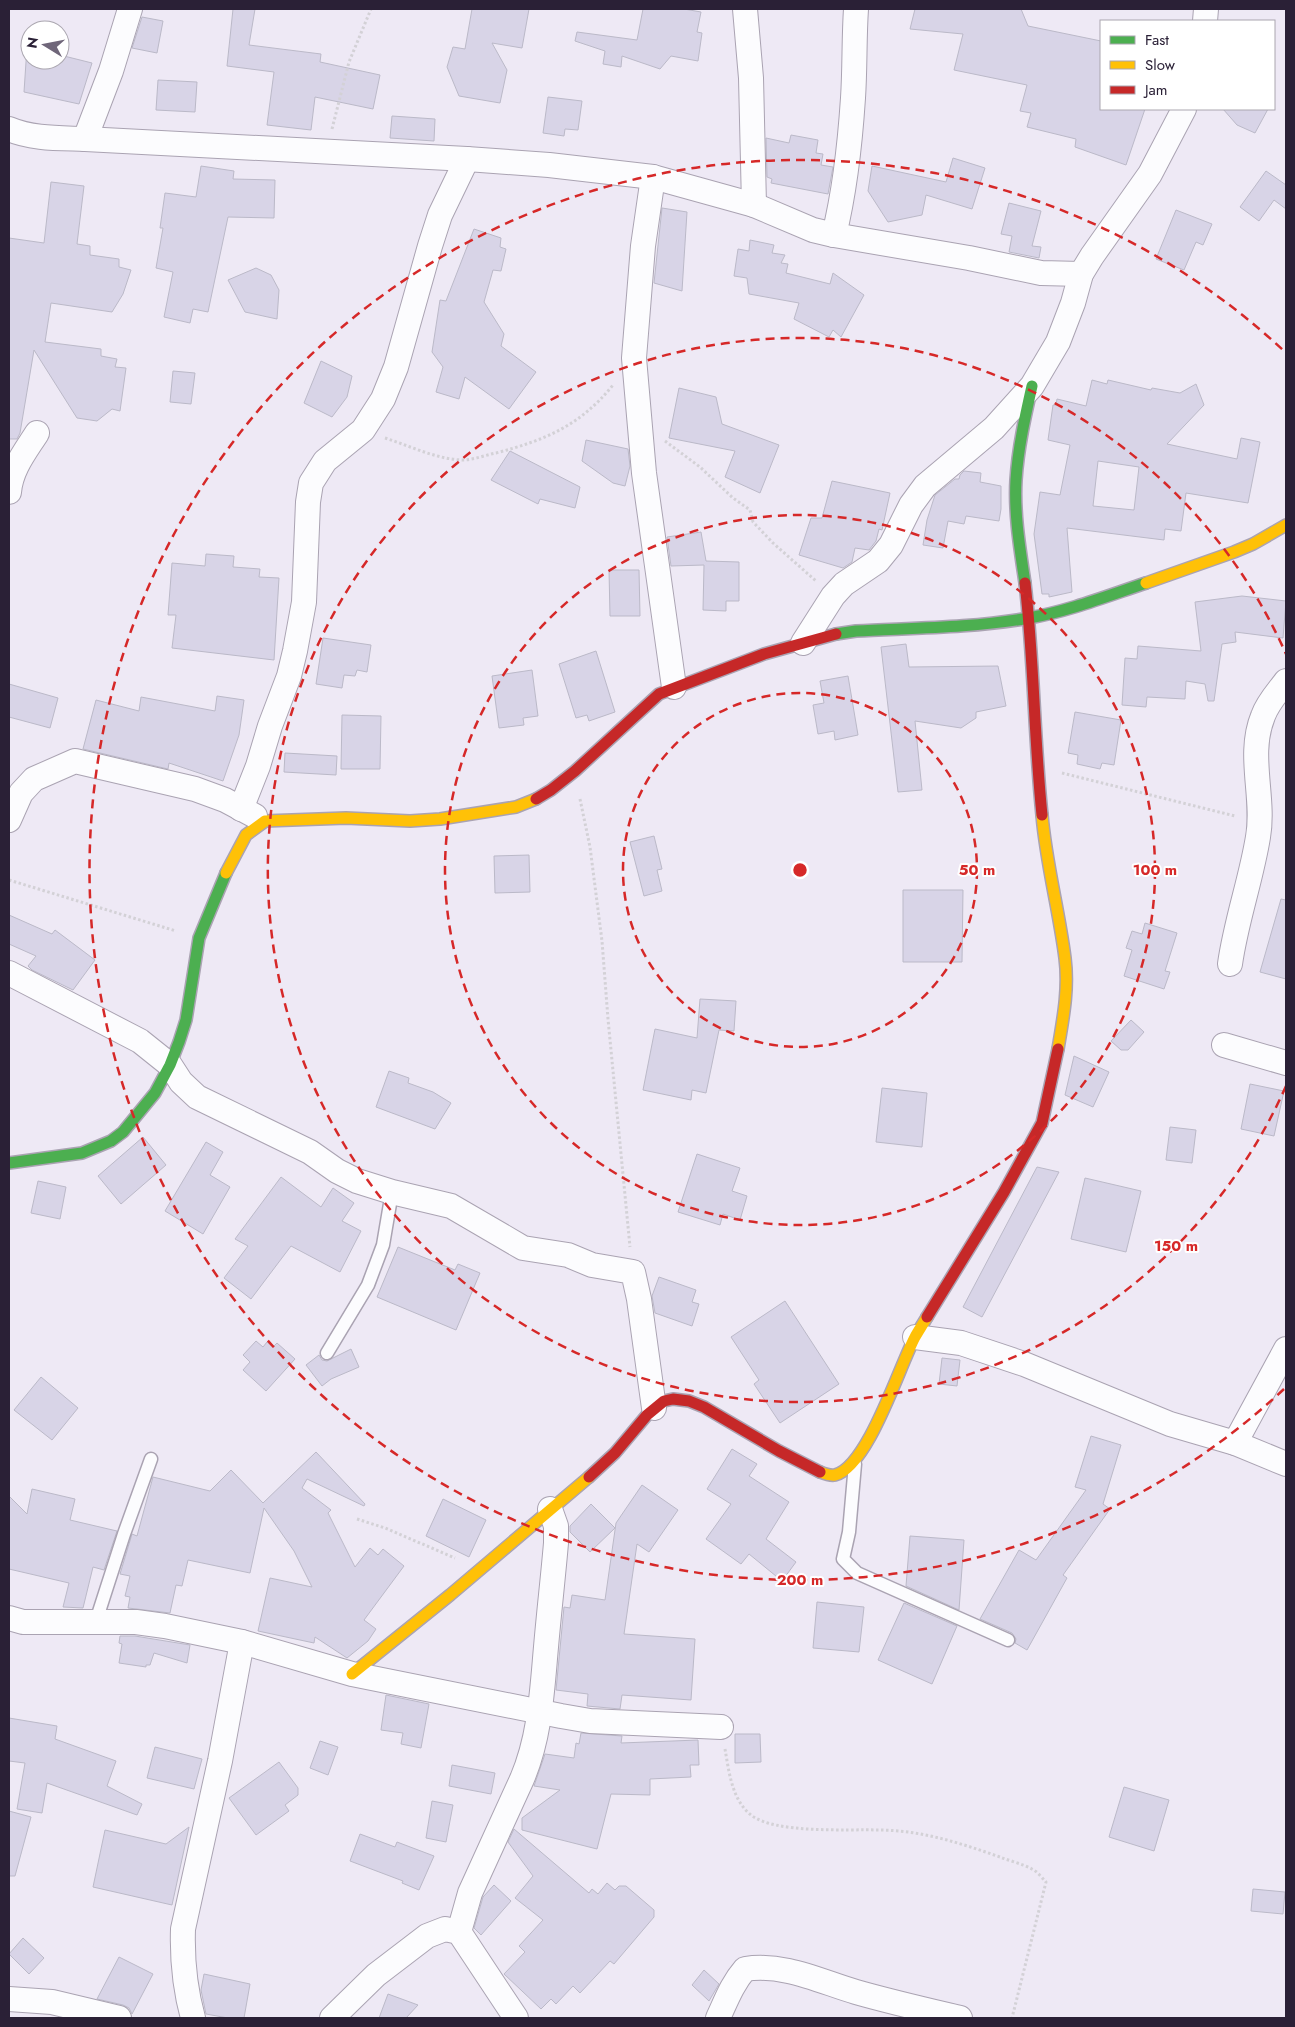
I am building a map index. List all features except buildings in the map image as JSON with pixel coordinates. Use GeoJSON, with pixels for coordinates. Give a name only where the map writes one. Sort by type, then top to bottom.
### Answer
{"type":"FeatureCollection","features":[{"type":"Feature","properties":{"kind":"street"},"geometry":{"type":"LineString","coordinates":[[85,139],[111,71],[130,9]]}},
{"type":"Feature","properties":{"kind":"street"},"geometry":{"type":"LineString","coordinates":[[745,9],[751,78],[754,205]]}},
{"type":"Feature","properties":{"kind":"street"},"geometry":{"type":"LineString","coordinates":[[834,235],[843,199],[854,96],[856,9]]}},
{"type":"Feature","properties":{"kind":"street"},"geometry":{"type":"LineString","coordinates":[[803,643],[833,596],[844,584],[878,561],[891,544],[911,505],[926,486],[994,428],[1032,386],[1058,342],[1073,303],[1081,274],[1150,174],[1183,110]]}},
{"type":"Feature","properties":{"kind":"street"},"geometry":{"type":"LineString","coordinates":[[9,129],[17,133],[48,137],[549,165],[653,178],[754,205],[813,230],[834,235],[969,258],[1041,273],[1081,274]]}},
{"type":"Feature","properties":{"kind":"street"},"geometry":{"type":"LineString","coordinates":[[241,809],[289,676],[295,651],[304,602],[309,490],[318,470],[325,461],[363,430],[379,406],[396,367],[440,215],[467,159]]}},
{"type":"Feature","properties":{"kind":"street"},"geometry":{"type":"LineString","coordinates":[[653,178],[643,246],[634,358],[644,474],[674,687]]}},
{"type":"Feature","properties":{"kind":"street"},"geometry":{"type":"LineString","coordinates":[[352,1674],[480,1570],[610,1458],[654,1408],[664,1401],[670,1399],[688,1401],[714,1412],[828,1475],[836,1475],[855,1461],[873,1433],[915,1337],[1004,1192],[1042,1123],[1047,1108],[1063,1021],[1066,989],[1065,959],[1045,850],[1037,767],[1029,618],[1018,530],[1016,482],[1020,440],[1032,386]]}},
{"type":"Feature","properties":{"kind":"street"},"geometry":{"type":"LineString","coordinates":[[9,492],[10,480],[15,467],[37,433]]}},
{"type":"Feature","properties":{"kind":"street"},"geometry":{"type":"LineString","coordinates":[[9,1163],[82,1153],[111,1141],[122,1132],[155,1093],[170,1065],[186,1020],[199,938],[236,851],[246,835],[258,824],[265,821],[346,818],[410,821],[516,807],[531,802],[575,772],[659,694],[764,654],[826,636],[856,631],[905,626],[992,623],[1029,618],[1074,608],[1234,552],[1253,544],[1286,525]]}},
{"type":"Feature","properties":{"kind":"street"},"geometry":{"type":"LineString","coordinates":[[1230,964],[1260,822],[1256,769],[1258,736],[1268,704],[1286,681]]}},
{"type":"Feature","properties":{"kind":"street"},"geometry":{"type":"LineString","coordinates":[[9,820],[21,793],[34,779],[75,761],[195,789],[225,800],[265,821]]}},
{"type":"Feature","properties":{"kind":"street"},"geometry":{"type":"LineString","coordinates":[[9,973],[140,1041],[170,1065],[181,1082],[197,1097],[310,1152],[337,1171],[357,1181],[392,1192],[451,1206],[522,1248],[568,1255],[592,1265],[633,1272],[641,1308],[654,1408]]}},
{"type":"Feature","properties":{"kind":"street"},"geometry":{"type":"LineString","coordinates":[[1224,1045],[1286,1063]]}},
{"type":"Feature","properties":{"kind":"street"},"geometry":{"type":"LineString","coordinates":[[915,1337],[961,1344],[1024,1364],[1170,1424],[1235,1443],[1286,1464]]}},
{"type":"Feature","properties":{"kind":"street"},"geometry":{"type":"LineString","coordinates":[[1235,1443],[1286,1349]]}},
{"type":"Feature","properties":{"kind":"street"},"geometry":{"type":"LineString","coordinates":[[458,1932],[470,1893],[530,1761],[540,1711],[556,1543],[556,1526],[554,1516],[550,1510]]}},
{"type":"Feature","properties":{"kind":"street"},"geometry":{"type":"LineString","coordinates":[[9,1618],[23,1622],[149,1623],[242,1642],[352,1674],[590,1721],[721,1727]]}},
{"type":"Feature","properties":{"kind":"street"},"geometry":{"type":"LineString","coordinates":[[193,2018],[186,1988],[182,1952],[183,1929],[220,1761],[242,1642]]}},
{"type":"Feature","properties":{"kind":"street"},"geometry":{"type":"LineString","coordinates":[[332,2018],[376,1975],[428,1936],[446,1929],[458,1932],[516,2018]]}},
{"type":"Feature","properties":{"kind":"street"},"geometry":{"type":"LineString","coordinates":[[718,2018],[734,1984],[745,1969],[760,1968],[779,1968],[864,1994],[960,2018]]}},
{"type":"Feature","properties":{"kind":"street"},"geometry":{"type":"LineString","coordinates":[[13,2006],[52,2002],[119,2018]]}},
{"type":"Feature","properties":{"kind":"lane"},"geometry":{"type":"LineString","coordinates":[[327,1354],[368,1285],[383,1245],[392,1192]]}},
{"type":"Feature","properties":{"kind":"lane"},"geometry":{"type":"LineString","coordinates":[[96,1622],[124,1534],[151,1459]]}},
{"type":"Feature","properties":{"kind":"lane"},"geometry":{"type":"LineString","coordinates":[[855,1461],[849,1532],[843,1559],[857,1573],[1008,1640]]}},
{"type":"Feature","properties":{"kind":"path"},"geometry":{"type":"LineString","coordinates":[[326,152],[349,62],[371,9]]}},
{"type":"Feature","properties":{"kind":"path"},"geometry":{"type":"LineString","coordinates":[[363,430],[440,456],[471,460],[522,446],[552,435],[570,425],[601,399],[634,358]]}},
{"type":"Feature","properties":{"kind":"path"},"geometry":{"type":"LineString","coordinates":[[640,423],[700,467],[733,498],[750,510],[753,522],[773,543],[833,596]]}},
{"type":"Feature","properties":{"kind":"path"},"geometry":{"type":"LineString","coordinates":[[1037,767],[1130,788],[1260,822]]}},
{"type":"Feature","properties":{"kind":"path"},"geometry":{"type":"LineString","coordinates":[[575,772],[590,847],[602,941],[633,1272]]}},
{"type":"Feature","properties":{"kind":"path"},"geometry":{"type":"LineString","coordinates":[[9,880],[199,938]]}},
{"type":"Feature","properties":{"kind":"path"},"geometry":{"type":"LineString","coordinates":[[358,1519],[386,1528],[480,1570]]}},
{"type":"Feature","properties":{"kind":"path"},"geometry":{"type":"LineString","coordinates":[[721,1727],[730,1776],[740,1804],[755,1818],[791,1827],[810,1829],[877,1830],[924,1834],[974,1848],[1033,1870],[1046,1882],[1012,2018]]}},
{"type":"Feature","properties":{"kind":"traffic: fast"},"geometry":{"type":"LineString","coordinates":[[1025,583],[1019,544],[1016,480],[1020,444],[1032,386]]}},
{"type":"Feature","properties":{"kind":"traffic: fast"},"geometry":{"type":"LineString","coordinates":[[836,634],[856,631],[964,626],[1029,618],[1073,607],[1146,583]]}},
{"type":"Feature","properties":{"kind":"traffic: fast"},"geometry":{"type":"LineString","coordinates":[[9,1163],[82,1153],[111,1141],[123,1132],[155,1093],[170,1065],[179,1042],[186,1020],[199,938],[226,873]]}},
{"type":"Feature","properties":{"kind":"traffic: slow"},"geometry":{"type":"LineString","coordinates":[[1146,583],[1234,552],[1253,544],[1286,525]]}},
{"type":"Feature","properties":{"kind":"traffic: slow"},"geometry":{"type":"LineString","coordinates":[[226,873],[246,835],[265,821],[346,818],[410,821],[440,819],[516,807],[536,799]]}},
{"type":"Feature","properties":{"kind":"traffic: slow"},"geometry":{"type":"LineString","coordinates":[[1042,815],[1046,851],[1066,970],[1065,1004],[1058,1049]]}},
{"type":"Feature","properties":{"kind":"traffic: slow"},"geometry":{"type":"LineString","coordinates":[[820,1472],[835,1475],[847,1468],[859,1454],[871,1436],[908,1351],[927,1317]]}},
{"type":"Feature","properties":{"kind":"traffic: slow"},"geometry":{"type":"LineString","coordinates":[[352,1674],[450,1595],[589,1477]]}},
{"type":"Feature","properties":{"kind":"traffic: jam"},"geometry":{"type":"LineString","coordinates":[[1025,583],[1042,815]]}},
{"type":"Feature","properties":{"kind":"traffic: jam"},"geometry":{"type":"LineString","coordinates":[[536,799],[575,771],[659,694],[764,654],[836,634]]}},
{"type":"Feature","properties":{"kind":"traffic: jam"},"geometry":{"type":"LineString","coordinates":[[927,1317],[1004,1192],[1042,1123],[1058,1049]]}},
{"type":"Feature","properties":{"kind":"traffic: jam"},"geometry":{"type":"LineString","coordinates":[[589,1477],[615,1453],[647,1415],[664,1401],[673,1399],[689,1401],[704,1407],[779,1451],[820,1472]]}}]}
